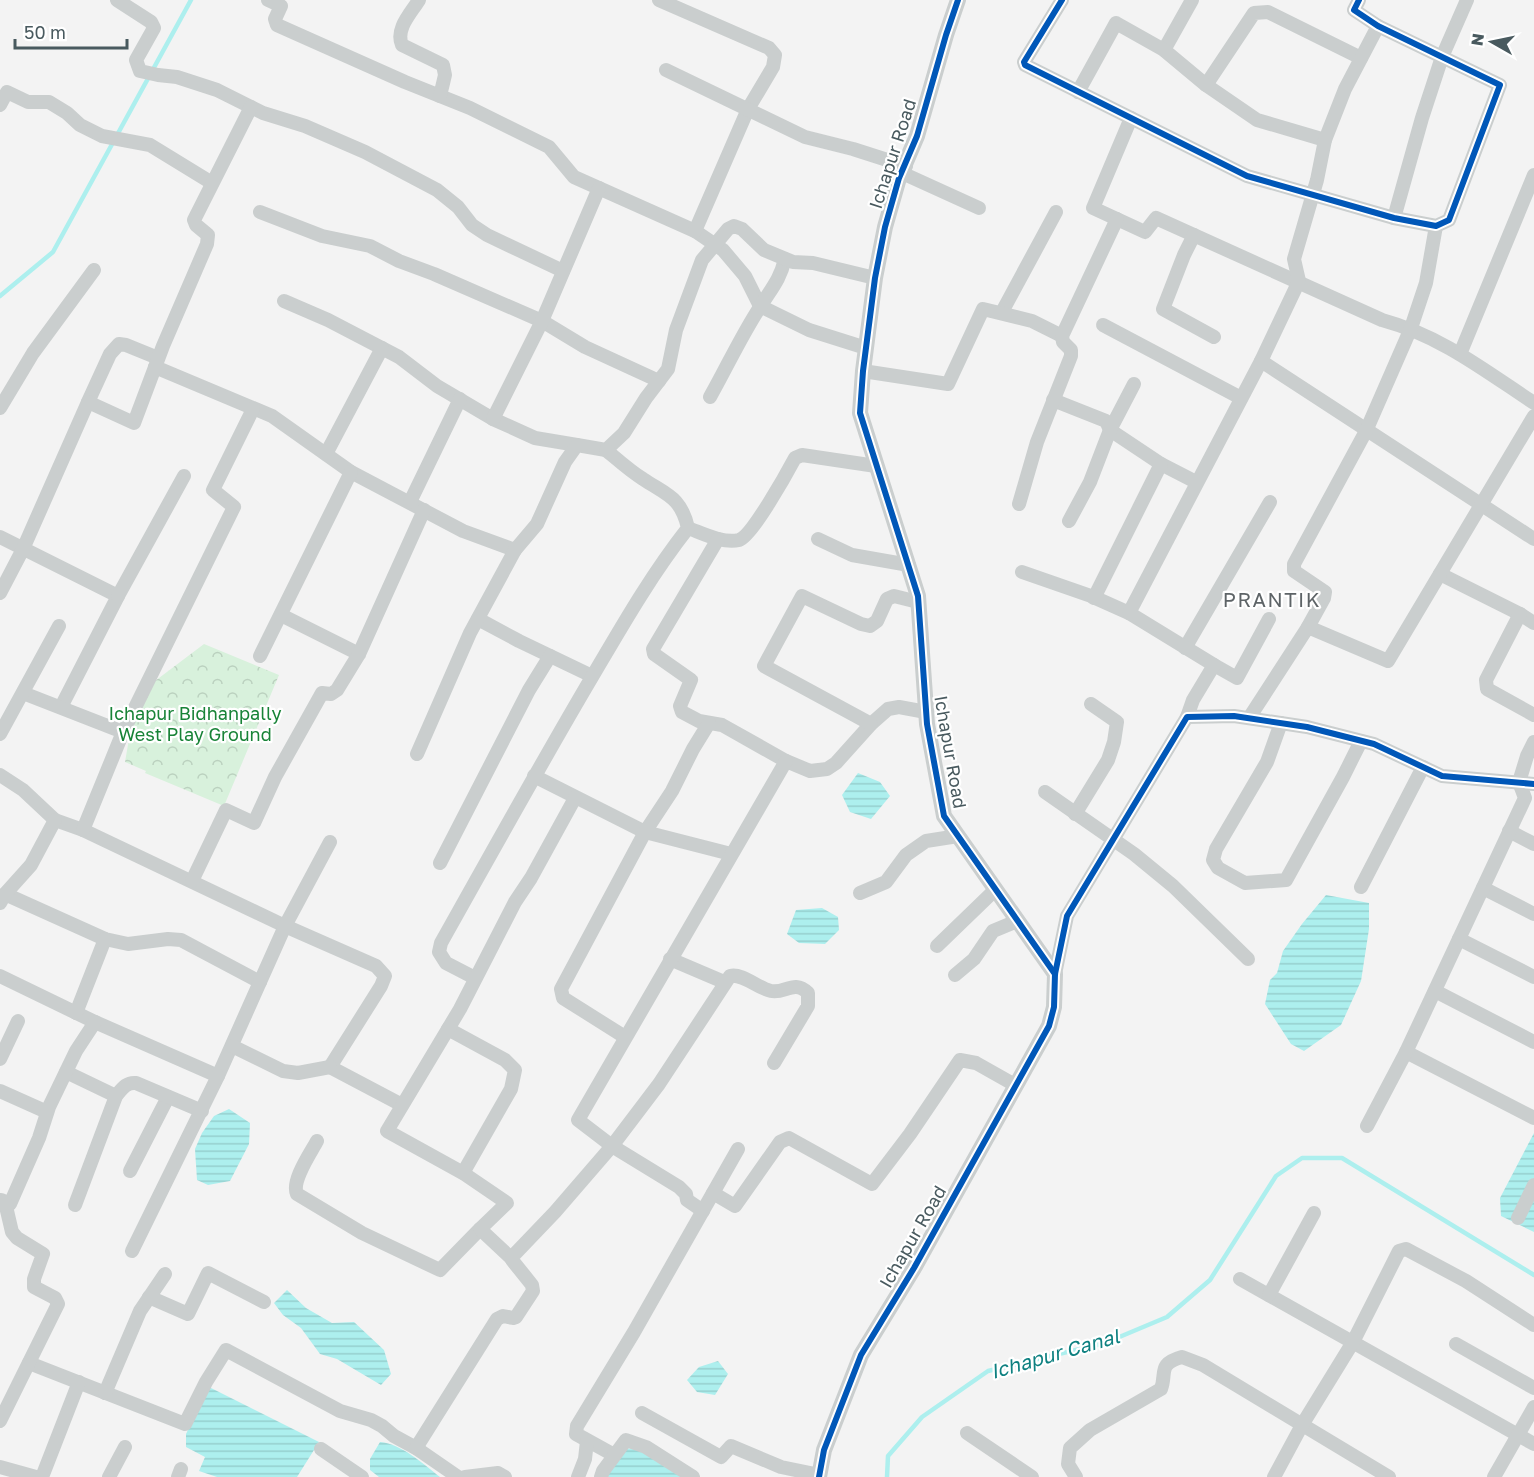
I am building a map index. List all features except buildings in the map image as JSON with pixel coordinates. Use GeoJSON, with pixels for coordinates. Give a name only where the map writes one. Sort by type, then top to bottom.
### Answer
{"type":"FeatureCollection","features":[{"type":"Feature","properties":{"kind":"street"},"geometry":{"type":"LineString","coordinates":[[117,0],[151,22],[154,28],[136,60],[140,71],[177,76],[217,90],[263,113],[305,126],[421,180],[449,198],[472,225],[487,235],[563,272]]}},
{"type":"Feature","properties":{"kind":"street"},"geometry":{"type":"LineString","coordinates":[[268,0],[281,6],[275,18],[277,25],[470,108],[549,147],[574,177],[695,231],[723,250],[745,276],[760,306],[808,330],[866,348]]}},
{"type":"Feature","properties":{"kind":"street"},"geometry":{"type":"LineString","coordinates":[[419,0],[401,29],[399,37],[402,45],[443,65],[445,75],[440,96]]}},
{"type":"Feature","properties":{"kind":"street"},"geometry":{"type":"LineString","coordinates":[[659,0],[684,5],[769,48],[775,55],[773,67],[748,109],[695,231]]}},
{"type":"Feature","properties":{"kind":"street","name":"Ichapur Road"},"geometry":{"type":"LineString","coordinates":[[820,1476],[824,1450],[861,1355],[914,1268],[1049,1026],[1054,1007],[1055,974],[944,816],[926,711],[918,602],[909,565],[860,413],[862,371],[875,278],[885,227],[917,136],[958,0]]}},
{"type":"Feature","properties":{"kind":"street"},"geometry":{"type":"LineString","coordinates":[[1062,0],[1024,63],[1025,65],[1247,176],[1394,218],[1436,226],[1449,220],[1500,85],[1378,26],[1354,10],[1359,0]]}},
{"type":"Feature","properties":{"kind":"street"},"geometry":{"type":"LineString","coordinates":[[1164,50],[1192,0]]}},
{"type":"Feature","properties":{"kind":"street"},"geometry":{"type":"LineString","coordinates":[[1394,218],[1442,57],[1467,0]]}},
{"type":"Feature","properties":{"kind":"street"},"geometry":{"type":"LineString","coordinates":[[1206,85],[1254,13],[1268,12],[1361,58]]}},
{"type":"Feature","properties":{"kind":"street"},"geometry":{"type":"LineString","coordinates":[[1078,92],[1116,22],[1164,50],[1206,85],[1257,120],[1325,140]]}},
{"type":"Feature","properties":{"kind":"street"},"geometry":{"type":"LineString","coordinates":[[1129,613],[1261,361],[1299,281],[1294,259],[1325,140],[1345,89],[1378,26]]}},
{"type":"Feature","properties":{"kind":"street"},"geometry":{"type":"LineString","coordinates":[[666,70],[805,137],[853,148],[904,170],[979,208]]}},
{"type":"Feature","properties":{"kind":"street"},"geometry":{"type":"LineString","coordinates":[[0,105],[6,92],[28,102],[49,102],[68,112],[80,125],[102,136],[150,145],[212,183]]}},
{"type":"Feature","properties":{"kind":"street"},"geometry":{"type":"LineString","coordinates":[[88,402],[134,423],[207,244],[208,235],[196,225],[194,219],[251,107]]}},
{"type":"Feature","properties":{"kind":"street"},"geometry":{"type":"LineString","coordinates":[[1131,118],[1093,208],[1145,232],[1156,218],[1382,320],[1411,328],[1460,354],[1534,403]]}},
{"type":"Feature","properties":{"kind":"street"},"geometry":{"type":"LineString","coordinates":[[1460,354],[1534,175]]}},
{"type":"Feature","properties":{"kind":"street"},"geometry":{"type":"LineString","coordinates":[[493,418],[542,321],[599,188]]}},
{"type":"Feature","properties":{"kind":"street"},"geometry":{"type":"LineString","coordinates":[[260,212],[322,236],[370,246],[399,261],[542,321],[585,346],[659,381]]}},
{"type":"Feature","properties":{"kind":"street"},"geometry":{"type":"LineString","coordinates":[[1002,312],[1056,212]]}},
{"type":"Feature","properties":{"kind":"street"},"geometry":{"type":"LineString","coordinates":[[1019,504],[1037,442],[1072,353],[1063,342],[1062,336],[1118,219]]}},
{"type":"Feature","properties":{"kind":"street"},"geometry":{"type":"LineString","coordinates":[[606,450],[624,433],[668,369],[676,330],[702,260],[728,229],[734,226],[741,229],[764,250],[793,262],[813,263],[875,278]]}},
{"type":"Feature","properties":{"kind":"street"},"geometry":{"type":"LineString","coordinates":[[1249,718],[1308,627],[1324,598],[1325,591],[1294,571],[1294,564],[1365,430],[1411,328],[1426,283],[1436,226]]}},
{"type":"Feature","properties":{"kind":"street"},"geometry":{"type":"LineString","coordinates":[[1194,236],[1163,309],[1214,337]]}},
{"type":"Feature","properties":{"kind":"street"},"geometry":{"type":"LineString","coordinates":[[710,397],[760,306],[781,275],[785,259]]}},
{"type":"Feature","properties":{"kind":"street"},"geometry":{"type":"LineString","coordinates":[[0,408],[29,360],[94,270]]}},
{"type":"Feature","properties":{"kind":"street"},"geometry":{"type":"LineString","coordinates":[[284,301],[328,320],[399,357],[437,386],[493,418],[535,438],[606,450],[642,479],[673,496],[685,512],[688,528],[662,561],[592,676],[441,943],[439,952],[446,963],[475,978]]}},
{"type":"Feature","properties":{"kind":"street"},"geometry":{"type":"LineString","coordinates":[[862,371],[948,384],[983,309],[1032,321],[1062,336]]}},
{"type":"Feature","properties":{"kind":"street"},"geometry":{"type":"LineString","coordinates":[[1103,326],[1241,398]]}},
{"type":"Feature","properties":{"kind":"street"},"geometry":{"type":"LineString","coordinates":[[0,593],[23,549],[110,354],[119,344],[126,345],[157,363],[272,416],[351,472],[463,531],[515,550]]}},
{"type":"Feature","properties":{"kind":"street"},"geometry":{"type":"LineString","coordinates":[[326,454],[382,348]]}},
{"type":"Feature","properties":{"kind":"street"},"geometry":{"type":"LineString","coordinates":[[1261,361],[1534,539]]}},
{"type":"Feature","properties":{"kind":"street"},"geometry":{"type":"LineString","coordinates":[[1069,521],[1090,482],[1110,430],[1134,384]]}},
{"type":"Feature","properties":{"kind":"street"},"geometry":{"type":"LineString","coordinates":[[410,502],[460,399]]}},
{"type":"Feature","properties":{"kind":"street"},"geometry":{"type":"LineString","coordinates":[[1053,400],[1106,421],[1110,430],[1161,464],[1196,482]]}},
{"type":"Feature","properties":{"kind":"street"},"geometry":{"type":"LineString","coordinates":[[83,830],[123,732],[234,507],[213,490],[253,409]]}},
{"type":"Feature","properties":{"kind":"street"},"geometry":{"type":"LineString","coordinates":[[1308,627],[1388,661],[1534,416]]}},
{"type":"Feature","properties":{"kind":"street"},"geometry":{"type":"LineString","coordinates":[[417,754],[478,619],[515,550],[537,524],[565,462],[578,445]]}},
{"type":"Feature","properties":{"kind":"street"},"geometry":{"type":"LineString","coordinates":[[688,528],[718,539],[738,540],[747,534],[798,456],[806,455],[876,466]]}},
{"type":"Feature","properties":{"kind":"street"},"geometry":{"type":"LineString","coordinates":[[1094,597],[1161,464]]}},
{"type":"Feature","properties":{"kind":"street"},"geometry":{"type":"LineString","coordinates":[[260,656],[351,472]]}},
{"type":"Feature","properties":{"kind":"street"},"geometry":{"type":"LineString","coordinates":[[61,707],[118,596],[184,476]]}},
{"type":"Feature","properties":{"kind":"street"},"geometry":{"type":"LineString","coordinates":[[1185,648],[1270,502]]}},
{"type":"Feature","properties":{"kind":"street"},"geometry":{"type":"LineString","coordinates":[[192,881],[226,810],[254,823],[275,777],[322,693],[331,694],[337,690],[358,654],[424,510]]}},
{"type":"Feature","properties":{"kind":"street"},"geometry":{"type":"LineString","coordinates":[[0,537],[118,596]]}},
{"type":"Feature","properties":{"kind":"street"},"geometry":{"type":"LineString","coordinates":[[718,539],[652,651],[691,680],[680,710],[699,722],[722,725],[786,761],[810,771],[827,769],[836,763],[871,724],[888,709],[894,707],[926,711]]}},
{"type":"Feature","properties":{"kind":"street"},"geometry":{"type":"LineString","coordinates":[[818,539],[852,555],[909,565]]}},
{"type":"Feature","properties":{"kind":"street"},"geometry":{"type":"LineString","coordinates":[[1022,572],[1094,597],[1129,613],[1237,678],[1269,619]]}},
{"type":"Feature","properties":{"kind":"street"},"geometry":{"type":"LineString","coordinates":[[1440,574],[1534,623]]}},
{"type":"Feature","properties":{"kind":"street"},"geometry":{"type":"LineString","coordinates":[[871,724],[764,666],[802,596],[861,624],[870,626],[877,621],[887,599],[894,596],[918,602]]}},
{"type":"Feature","properties":{"kind":"street"},"geometry":{"type":"LineString","coordinates":[[1520,614],[1485,686],[1534,714]]}},
{"type":"Feature","properties":{"kind":"street"},"geometry":{"type":"LineString","coordinates":[[281,615],[358,654]]}},
{"type":"Feature","properties":{"kind":"street"},"geometry":{"type":"LineString","coordinates":[[478,619],[592,676]]}},
{"type":"Feature","properties":{"kind":"street"},"geometry":{"type":"LineString","coordinates":[[0,734],[59,626]]}},
{"type":"Feature","properties":{"kind":"street"},"geometry":{"type":"LineString","coordinates":[[440,863],[529,690],[550,656]]}},
{"type":"Feature","properties":{"kind":"street"},"geometry":{"type":"LineString","coordinates":[[1055,974],[1067,916],[1187,717],[1193,700],[1214,665]]}},
{"type":"Feature","properties":{"kind":"street"},"geometry":{"type":"LineString","coordinates":[[23,693],[123,732]]}},
{"type":"Feature","properties":{"kind":"street"},"geometry":{"type":"LineString","coordinates":[[1075,814],[1108,760],[1117,722],[1091,704]]}},
{"type":"Feature","properties":{"kind":"street"},"geometry":{"type":"LineString","coordinates":[[1187,717],[1234,716],[1307,727],[1374,744],[1442,776],[1534,784]]}},
{"type":"Feature","properties":{"kind":"street"},"geometry":{"type":"LineString","coordinates":[[626,1037],[563,998],[561,991],[645,831],[672,791],[709,723]]}},
{"type":"Feature","properties":{"kind":"street"},"geometry":{"type":"LineString","coordinates":[[1281,723],[1267,762],[1216,849],[1213,860],[1218,868],[1245,883],[1286,880],[1361,741]]}},
{"type":"Feature","properties":{"kind":"street"},"geometry":{"type":"LineString","coordinates":[[1366,1126],[1406,1052],[1525,798],[1519,782],[1534,742]]}},
{"type":"Feature","properties":{"kind":"street"},"geometry":{"type":"LineString","coordinates":[[703,1211],[687,1200],[686,1194],[679,1187],[612,1146],[578,1120],[786,761]]}},
{"type":"Feature","properties":{"kind":"street"},"geometry":{"type":"LineString","coordinates":[[1361,887],[1423,767]]}},
{"type":"Feature","properties":{"kind":"street"},"geometry":{"type":"LineString","coordinates":[[0,776],[23,790],[56,820],[83,830],[285,926],[376,966],[385,976],[381,986],[330,1067]]}},
{"type":"Feature","properties":{"kind":"street"},"geometry":{"type":"LineString","coordinates":[[534,776],[645,831],[731,854]]}},
{"type":"Feature","properties":{"kind":"street"},"geometry":{"type":"LineString","coordinates":[[1045,792],[1134,854],[1173,886],[1248,959]]}},
{"type":"Feature","properties":{"kind":"street"},"geometry":{"type":"LineString","coordinates":[[317,1141],[296,1180],[297,1194],[362,1233],[440,1270],[507,1203],[463,1173],[387,1131],[448,1029],[515,902],[531,878],[575,798]]}},
{"type":"Feature","properties":{"kind":"street"},"geometry":{"type":"LineString","coordinates":[[56,820],[31,865],[2,898],[105,939],[128,944],[168,939],[181,940],[260,982]]}},
{"type":"Feature","properties":{"kind":"street"},"geometry":{"type":"LineString","coordinates":[[1509,831],[1534,844]]}},
{"type":"Feature","properties":{"kind":"street"},"geometry":{"type":"LineString","coordinates":[[860,893],[886,882],[906,855],[926,842],[958,836]]}},
{"type":"Feature","properties":{"kind":"street"},"geometry":{"type":"LineString","coordinates":[[132,1251],[202,1110],[285,926],[330,842]]}},
{"type":"Feature","properties":{"kind":"street"},"geometry":{"type":"LineString","coordinates":[[1483,888],[1534,914]]}},
{"type":"Feature","properties":{"kind":"street"},"geometry":{"type":"LineString","coordinates":[[937,946],[996,889]]}},
{"type":"Feature","properties":{"kind":"street"},"geometry":{"type":"LineString","coordinates":[[955,975],[974,959],[993,931],[1017,921]]}},
{"type":"Feature","properties":{"kind":"street"},"geometry":{"type":"LineString","coordinates":[[76,1013],[105,939]]}},
{"type":"Feature","properties":{"kind":"street"},"geometry":{"type":"LineString","coordinates":[[1459,939],[1534,977]]}},
{"type":"Feature","properties":{"kind":"street"},"geometry":{"type":"LineString","coordinates":[[670,959],[724,982]]}},
{"type":"Feature","properties":{"kind":"street"},"geometry":{"type":"LineString","coordinates":[[512,1259],[612,1146],[659,1084],[724,982],[733,974],[770,991],[795,987],[808,993],[808,1006],[774,1063]]}},
{"type":"Feature","properties":{"kind":"street"},"geometry":{"type":"LineString","coordinates":[[0,975],[95,1022],[218,1076]]}},
{"type":"Feature","properties":{"kind":"street"},"geometry":{"type":"LineString","coordinates":[[1435,991],[1534,1042]]}},
{"type":"Feature","properties":{"kind":"street"},"geometry":{"type":"LineString","coordinates":[[0,1059],[18,1021]]}},
{"type":"Feature","properties":{"kind":"street"},"geometry":{"type":"LineString","coordinates":[[3,1200],[10,1204],[39,1138],[47,1112],[76,1051],[95,1022]]}},
{"type":"Feature","properties":{"kind":"street"},"geometry":{"type":"LineString","coordinates":[[448,1029],[505,1059],[515,1070],[511,1089],[463,1173]]}},
{"type":"Feature","properties":{"kind":"street"},"geometry":{"type":"LineString","coordinates":[[232,1046],[284,1071],[298,1072],[330,1067],[402,1105]]}},
{"type":"Feature","properties":{"kind":"street"},"geometry":{"type":"LineString","coordinates":[[1406,1052],[1534,1118]]}},
{"type":"Feature","properties":{"kind":"street"},"geometry":{"type":"LineString","coordinates":[[713,1193],[735,1206],[780,1142],[789,1138],[872,1184],[910,1134],[960,1060],[976,1063],[1015,1085]]}},
{"type":"Feature","properties":{"kind":"street"},"geometry":{"type":"LineString","coordinates":[[66,1072],[116,1096]]}},
{"type":"Feature","properties":{"kind":"street"},"geometry":{"type":"LineString","coordinates":[[75,1204],[116,1096],[125,1085],[132,1083],[202,1110]]}},
{"type":"Feature","properties":{"kind":"street"},"geometry":{"type":"LineString","coordinates":[[0,1091],[47,1112]]}},
{"type":"Feature","properties":{"kind":"street"},"geometry":{"type":"LineString","coordinates":[[130,1171],[168,1096]]}},
{"type":"Feature","properties":{"kind":"street"},"geometry":{"type":"LineString","coordinates":[[614,1455],[576,1434],[577,1426],[738,1149]]}},
{"type":"Feature","properties":{"kind":"street"},"geometry":{"type":"LineString","coordinates":[[1518,1218],[1534,1185]]}},
{"type":"Feature","properties":{"kind":"street"},"geometry":{"type":"LineString","coordinates":[[0,1420],[58,1304],[55,1298],[34,1287],[34,1280],[43,1254],[14,1235],[3,1200]]}},
{"type":"Feature","properties":{"kind":"street"},"geometry":{"type":"LineString","coordinates":[[1269,1295],[1314,1213]]}},
{"type":"Feature","properties":{"kind":"street"},"geometry":{"type":"LineString","coordinates":[[416,1448],[497,1319],[503,1316],[516,1317],[532,1293],[532,1285],[512,1259],[480,1228]]}},
{"type":"Feature","properties":{"kind":"street"},"geometry":{"type":"LineString","coordinates":[[1274,1477],[1302,1425],[1353,1342],[1402,1249],[1466,1281],[1534,1325]]}},
{"type":"Feature","properties":{"kind":"street"},"geometry":{"type":"LineString","coordinates":[[149,1297],[188,1314],[208,1273],[264,1302]]}},
{"type":"Feature","properties":{"kind":"street"},"geometry":{"type":"LineString","coordinates":[[105,1393],[140,1311],[165,1274]]}},
{"type":"Feature","properties":{"kind":"street"},"geometry":{"type":"LineString","coordinates":[[1240,1279],[1534,1444]]}},
{"type":"Feature","properties":{"kind":"street"},"geometry":{"type":"LineString","coordinates":[[1456,1344],[1534,1388]]}},
{"type":"Feature","properties":{"kind":"street"},"geometry":{"type":"LineString","coordinates":[[28,1363],[185,1424],[206,1382],[226,1350],[340,1410],[382,1426],[458,1477]]}},
{"type":"Feature","properties":{"kind":"street"},"geometry":{"type":"LineString","coordinates":[[1077,1477],[1068,1464],[1070,1448],[1089,1430],[1161,1389],[1162,1373],[1165,1368],[1182,1357],[1203,1365],[1389,1477]]}},
{"type":"Feature","properties":{"kind":"street"},"geometry":{"type":"LineString","coordinates":[[42,1477],[79,1382]]}},
{"type":"Feature","properties":{"kind":"street"},"geometry":{"type":"LineString","coordinates":[[1494,1477],[1534,1407]]}},
{"type":"Feature","properties":{"kind":"street"},"geometry":{"type":"LineString","coordinates":[[642,1413],[721,1457],[731,1446],[781,1467],[820,1476]]}},
{"type":"Feature","properties":{"kind":"street"},"geometry":{"type":"LineString","coordinates":[[967,1433],[1032,1477]]}},
{"type":"Feature","properties":{"kind":"street"},"geometry":{"type":"LineString","coordinates":[[601,1477],[626,1440],[646,1447],[693,1477]]}},
{"type":"Feature","properties":{"kind":"street"},"geometry":{"type":"LineString","coordinates":[[578,1477],[585,1459],[588,1441]]}},
{"type":"Feature","properties":{"kind":"street"},"geometry":{"type":"LineString","coordinates":[[109,1477],[125,1447]]}},
{"type":"Feature","properties":{"kind":"street"},"geometry":{"type":"LineString","coordinates":[[321,1449],[362,1477]]}},
{"type":"Feature","properties":{"kind":"street"},"geometry":{"type":"LineString","coordinates":[[0,1467],[36,1477]]}},
{"type":"Feature","properties":{"kind":"street"},"geometry":{"type":"LineString","coordinates":[[465,1477],[498,1473],[506,1477]]}},
{"type":"Feature","properties":{"kind":"green space","name":"Ichapur Bidhanpally West Play Ground"},"geometry":{"type":"Polygon","coordinates":[[[204,644],[279,675],[224,806],[145,773],[146,771],[125,762],[130,733],[151,684],[204,644]]]}},
{"type":"Feature","properties":{"kind":"water"},"geometry":{"type":"Polygon","coordinates":[[[858,773],[880,782],[890,796],[871,819],[850,812],[842,795],[858,773]]]}},
{"type":"Feature","properties":{"kind":"water"},"geometry":{"type":"Polygon","coordinates":[[[1326,895],[1369,903],[1369,929],[1361,981],[1341,1025],[1304,1051],[1291,1044],[1265,1004],[1270,980],[1277,973],[1283,951],[1326,895]]]}},
{"type":"Feature","properties":{"kind":"water"},"geometry":{"type":"Polygon","coordinates":[[[822,908],[838,917],[839,930],[825,944],[799,943],[787,934],[796,910],[822,908]]]}},
{"type":"Feature","properties":{"kind":"water"},"geometry":{"type":"Polygon","coordinates":[[[229,1109],[250,1123],[249,1144],[230,1181],[208,1185],[197,1180],[195,1149],[202,1133],[214,1116],[229,1109]]]}},
{"type":"Feature","properties":{"kind":"water"},"geometry":{"type":"Polygon","coordinates":[[[1534,1133],[1534,1232],[1501,1216],[1500,1198],[1534,1133]]]}},
{"type":"Feature","properties":{"kind":"water"},"geometry":{"type":"Polygon","coordinates":[[[287,1290],[306,1308],[332,1323],[354,1322],[384,1350],[391,1374],[381,1385],[337,1359],[320,1354],[301,1328],[283,1315],[274,1303],[287,1290]]]}},
{"type":"Feature","properties":{"kind":"water"},"geometry":{"type":"Polygon","coordinates":[[[718,1361],[728,1374],[715,1395],[697,1392],[687,1380],[699,1367],[718,1361]]]}},
{"type":"Feature","properties":{"kind":"water"},"geometry":{"type":"Polygon","coordinates":[[[209,1387],[319,1442],[297,1477],[217,1477],[199,1471],[205,1457],[186,1447],[186,1434],[209,1387]]]}},
{"type":"Feature","properties":{"kind":"water"},"geometry":{"type":"Polygon","coordinates":[[[380,1442],[396,1446],[440,1477],[379,1477],[370,1470],[370,1459],[380,1442]]]}},
{"type":"Feature","properties":{"kind":"water"},"geometry":{"type":"Polygon","coordinates":[[[624,1448],[643,1450],[683,1477],[606,1477],[624,1448]]]}},
{"type":"Feature","properties":{"kind":"waterway"},"geometry":{"type":"LineString","coordinates":[[0,296],[53,252],[191,0]]}},
{"type":"Feature","properties":{"kind":"waterway","name":"Ichapur Canal"},"geometry":{"type":"LineString","coordinates":[[887,1477],[888,1456],[922,1417],[988,1371],[1105,1343],[1167,1317],[1210,1280],[1276,1176],[1302,1158],[1342,1158],[1534,1275]]}},
{"type":"Feature","properties":{"kind":"cycle path"},"geometry":{"type":"LineString","coordinates":[[958,0],[917,136],[899,178],[885,227],[875,278],[860,413],[918,596],[927,724],[944,816],[1055,974]]}},
{"type":"Feature","properties":{"kind":"cycle path"},"geometry":{"type":"LineString","coordinates":[[1062,0],[1024,62],[1025,65],[1247,176],[1394,218],[1436,226],[1449,220],[1500,85],[1378,26],[1354,10],[1359,0]]}},
{"type":"Feature","properties":{"kind":"cycle path"},"geometry":{"type":"LineString","coordinates":[[819,1477],[824,1450],[861,1355],[914,1268],[1049,1026],[1054,1007],[1055,974],[1067,916],[1187,717],[1234,716],[1307,727],[1374,744],[1442,776],[1534,784]]}},
{"type":"Feature","properties":{"kind":"district","name":"PRANTIK"},"geometry":{"type":"Point","coordinates":[1272,600]}}]}
